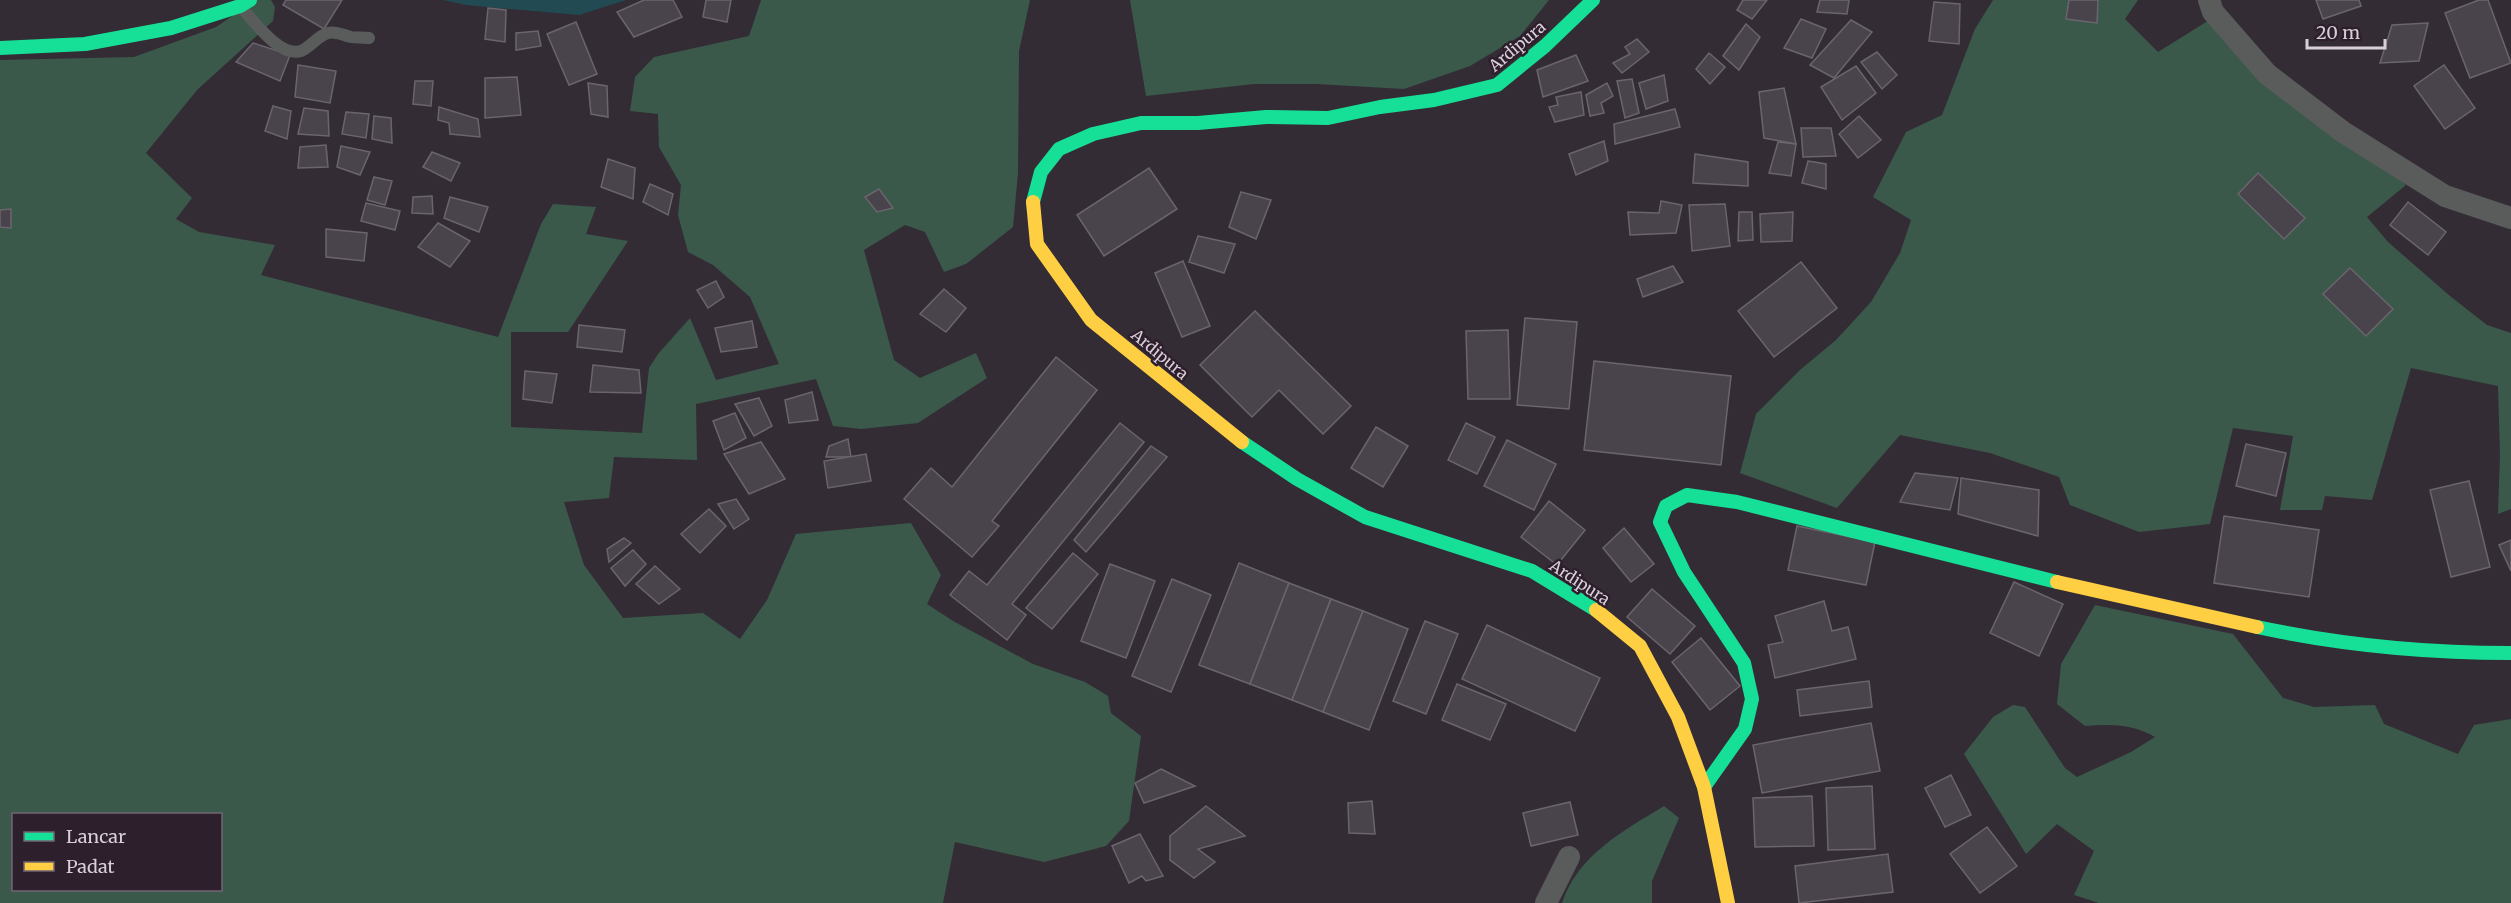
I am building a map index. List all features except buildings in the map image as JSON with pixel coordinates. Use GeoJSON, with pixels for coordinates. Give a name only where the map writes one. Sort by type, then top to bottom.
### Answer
{"type":"FeatureCollection","features":[{"type":"Feature","properties":{"kind":"street"},"geometry":{"type":"LineString","coordinates":[[206,0],[245,3]]}},
{"type":"Feature","properties":{"kind":"street","name":"Ardipura"},"geometry":{"type":"LineString","coordinates":[[1593,0],[1545,46],[1497,85],[1434,100],[1380,107],[1328,118],[1266,117],[1198,123],[1141,123],[1093,134],[1059,149],[1041,172],[1032,206],[1037,244],[1091,320],[1231,435],[1297,479],[1365,517],[1532,571],[1591,606],[1640,646],[1678,717],[1704,787],[1728,903]]}},
{"type":"Feature","properties":{"kind":"street"},"geometry":{"type":"LineString","coordinates":[[2209,0],[2213,12],[2267,74],[2343,132],[2445,196],[2511,218]]}},
{"type":"Feature","properties":{"kind":"street"},"geometry":{"type":"LineString","coordinates":[[0,48],[105,41],[171,28],[245,3]]}},
{"type":"Feature","properties":{"kind":"street"},"geometry":{"type":"LineString","coordinates":[[1704,787],[1745,729],[1752,699],[1744,663],[1684,572],[1660,522],[1666,506],[1687,495],[1737,502],[2131,600],[2314,639],[2454,653],[2511,653]]}},
{"type":"Feature","properties":{"kind":"street"},"geometry":{"type":"LineString","coordinates":[[1546,903],[1569,857]]}},
{"type":"Feature","properties":{"kind":"lane"},"geometry":{"type":"LineString","coordinates":[[245,3],[277,45],[289,52],[302,51],[327,33],[338,32],[352,37],[369,38]]}},
{"type":"Feature","properties":{"kind":"green space"},"geometry":{"type":"Polygon","coordinates":[[[256,0],[271,0],[275,7],[273,21],[197,90],[146,153],[192,198],[176,219],[199,232],[275,245],[261,275],[498,337],[541,224],[553,204],[596,207],[586,234],[628,241],[568,332],[511,332],[511,427],[642,433],[649,368],[658,354],[690,318],[716,380],[779,364],[750,297],[713,265],[688,252],[678,215],[681,185],[659,147],[658,114],[630,111],[635,77],[654,57],[749,36],[761,0],[1030,0],[1019,51],[1018,173],[1013,227],[966,264],[944,272],[925,232],[905,225],[864,250],[894,360],[920,378],[976,353],[987,378],[918,423],[861,429],[833,426],[816,379],[696,404],[697,460],[614,457],[609,498],[564,502],[584,565],[623,618],[703,613],[740,639],[767,600],[796,534],[911,523],[941,575],[927,604],[953,621],[1033,664],[1085,682],[1108,696],[1111,713],[1141,736],[1129,821],[1106,846],[1044,862],[955,842],[943,903],[0,903],[0,60],[134,57],[216,27],[256,0]]]}},
{"type":"Feature","properties":{"kind":"green space"},"geometry":{"type":"Polygon","coordinates":[[[1130,0],[1549,0],[1520,36],[1470,66],[1404,89],[1317,84],[1254,84],[1146,96],[1130,0]]]}},
{"type":"Feature","properties":{"kind":"green space"},"geometry":{"type":"Polygon","coordinates":[[[1993,0],[2138,0],[2125,19],[2158,52],[2219,14],[2326,115],[2386,162],[2406,185],[2367,217],[2388,242],[2450,296],[2487,325],[2511,333],[2511,509],[2498,514],[2500,455],[2498,386],[2411,368],[2372,500],[2325,496],[2322,510],[2280,510],[2293,436],[2233,428],[2210,524],[2139,532],[2070,505],[2059,477],[1990,453],[1900,435],[1837,508],[1740,473],[1756,414],[1800,370],[1836,340],[1871,302],[1900,253],[1911,220],[1873,197],[1906,132],[1942,115],[1975,29],[1993,0]]]}},
{"type":"Feature","properties":{"kind":"green space"},"geometry":{"type":"Polygon","coordinates":[[[2095,605],[2233,634],[2283,698],[2314,707],[2375,705],[2384,724],[2458,754],[2474,725],[2511,719],[2511,903],[2099,903],[2074,895],[2094,851],[2057,824],[2026,854],[1964,754],[1993,717],[2013,705],[2025,707],[2065,768],[2077,777],[2131,752],[2155,737],[2121,726],[2085,726],[2057,704],[2061,664],[2095,605]]]}},
{"type":"Feature","properties":{"kind":"green space"},"geometry":{"type":"Polygon","coordinates":[[[1664,806],[1679,818],[1652,881],[1652,903],[1562,903],[1569,886],[1590,858],[1618,835],[1664,806]]]}},
{"type":"Feature","properties":{"kind":"water"},"geometry":{"type":"Polygon","coordinates":[[[443,0],[626,0],[579,15],[466,5],[443,0]]]}},
{"type":"Feature","properties":{"kind":"traffic: fast"},"geometry":{"type":"LineString","coordinates":[[0,48],[85,44],[171,28],[240,6],[250,0]]}},
{"type":"Feature","properties":{"kind":"traffic: fast"},"geometry":{"type":"LineString","coordinates":[[1033,202],[1041,172],[1059,149],[1093,134],[1141,123],[1198,123],[1266,117],[1328,118],[1380,107],[1434,100],[1497,85],[1545,46],[1593,0]]}},
{"type":"Feature","properties":{"kind":"traffic: fast"},"geometry":{"type":"LineString","coordinates":[[1242,442],[1297,479],[1365,517],[1532,571],[1596,610]]}},
{"type":"Feature","properties":{"kind":"traffic: fast"},"geometry":{"type":"LineString","coordinates":[[1704,787],[1745,729],[1752,699],[1744,663],[1684,572],[1660,522],[1666,506],[1687,495],[1737,502],[2057,582]]}},
{"type":"Feature","properties":{"kind":"traffic: fast"},"geometry":{"type":"LineString","coordinates":[[2257,627],[2320,639],[2384,647],[2511,653]]}},
{"type":"Feature","properties":{"kind":"traffic: slow"},"geometry":{"type":"LineString","coordinates":[[1033,202],[1037,244],[1091,320],[1242,442]]}},
{"type":"Feature","properties":{"kind":"traffic: slow"},"geometry":{"type":"LineString","coordinates":[[2057,582],[2257,627]]}},
{"type":"Feature","properties":{"kind":"traffic: slow"},"geometry":{"type":"LineString","coordinates":[[1596,610],[1640,646],[1678,717],[1704,787],[1728,903]]}}]}
